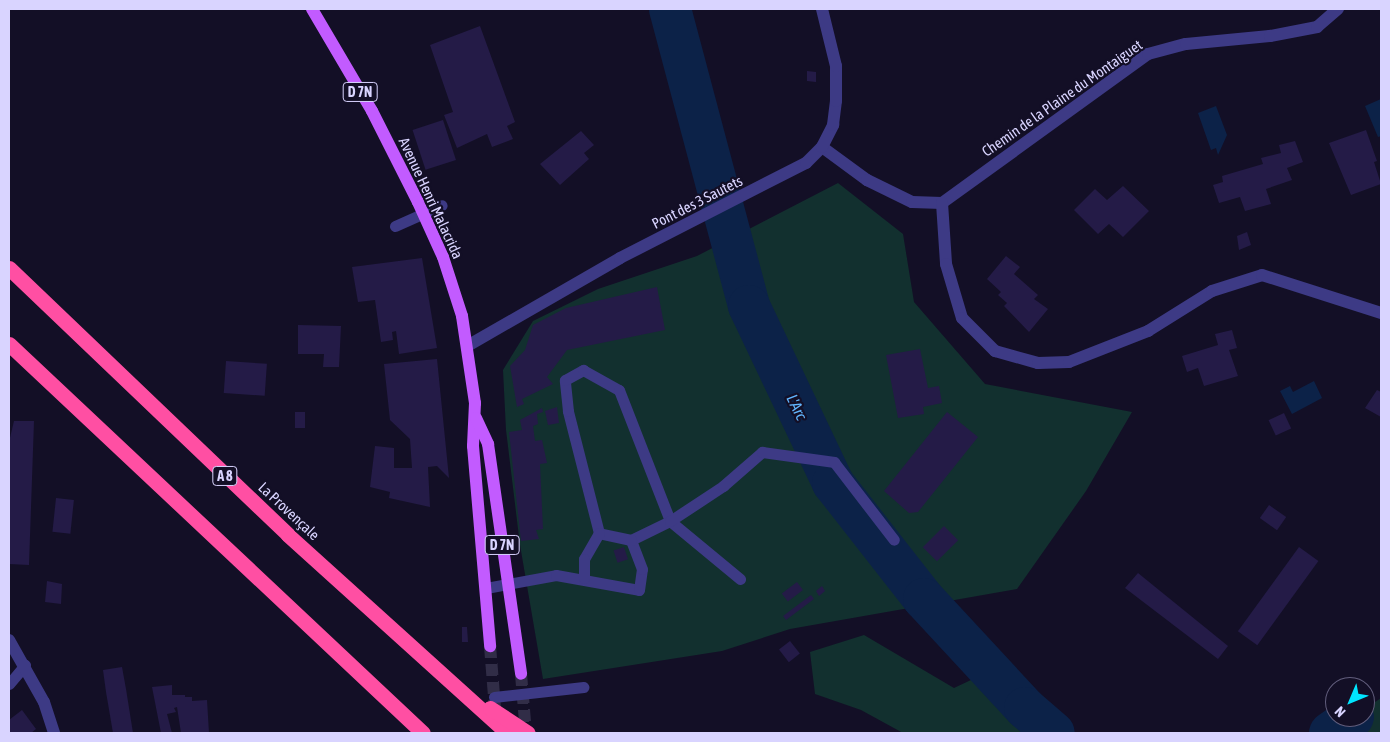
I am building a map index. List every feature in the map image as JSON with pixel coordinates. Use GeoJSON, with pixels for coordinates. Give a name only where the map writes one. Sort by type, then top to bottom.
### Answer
{"type":"FeatureCollection","features":[{"type":"Feature","properties":{"kind":"highway","name":"La Provençale"},"geometry":{"type":"LineString","coordinates":[[9,268],[288,535],[507,733]]}},
{"type":"Feature","properties":{"kind":"highway"},"geometry":{"type":"LineString","coordinates":[[9,344],[423,733]]}},
{"type":"Feature","properties":{"kind":"highway"},"geometry":{"type":"LineString","coordinates":[[446,678],[528,733]]}},
{"type":"Feature","properties":{"kind":"main road","name":"Avenue Henri Malacrida"},"geometry":{"type":"LineString","coordinates":[[312,9],[372,112],[424,213],[443,257],[469,345],[476,418],[473,446],[490,646]]}},
{"type":"Feature","properties":{"kind":"main road","name":"Avenue Henri Malacrida"},"geometry":{"type":"LineString","coordinates":[[476,418],[488,444],[521,674]]}},
{"type":"Feature","properties":{"kind":"street","name":"Pont des 3 Sautets"},"geometry":{"type":"LineString","coordinates":[[469,345],[620,258],[788,174],[806,163],[822,147],[834,125],[836,66],[822,9]]}},
{"type":"Feature","properties":{"kind":"street","name":"Chemin de la Plaine du Montaiguet"},"geometry":{"type":"LineString","coordinates":[[942,203],[1148,54],[1186,44],[1270,36],[1317,27],[1338,9]]}},
{"type":"Feature","properties":{"kind":"street"},"geometry":{"type":"LineString","coordinates":[[822,147],[867,180],[912,202],[942,203],[946,264],[962,318],[994,351],[1038,363],[1068,362],[1148,331],[1212,291],[1262,275],[1381,313]]}},
{"type":"Feature","properties":{"kind":"street"},"geometry":{"type":"LineString","coordinates":[[9,640],[25,665],[44,702],[54,733]]}},
{"type":"Feature","properties":{"kind":"lane"},"geometry":{"type":"LineString","coordinates":[[395,226],[442,205]]}},
{"type":"Feature","properties":{"kind":"lane"},"geometry":{"type":"LineString","coordinates":[[584,578],[584,559],[599,533],[568,411],[565,380],[583,370],[619,390],[670,521],[740,579]]}},
{"type":"Feature","properties":{"kind":"lane"},"geometry":{"type":"LineString","coordinates":[[599,533],[631,540],[670,521],[723,486],[762,452],[801,459],[834,462],[894,540]]}},
{"type":"Feature","properties":{"kind":"lane"},"geometry":{"type":"LineString","coordinates":[[486,588],[556,575],[584,578],[639,590],[642,569],[631,540]]}},
{"type":"Feature","properties":{"kind":"lane"},"geometry":{"type":"LineString","coordinates":[[9,684],[25,665]]}},
{"type":"Feature","properties":{"kind":"lane"},"geometry":{"type":"LineString","coordinates":[[494,697],[583,687]]}},
{"type":"Feature","properties":{"kind":"green space"},"geometry":{"type":"Polygon","coordinates":[[[838,183],[903,234],[914,302],[985,384],[1132,412],[1086,491],[1017,589],[790,629],[722,651],[543,679],[520,545],[506,430],[503,370],[533,321],[598,289],[697,256],[838,183]]]}},
{"type":"Feature","properties":{"kind":"green space"},"geometry":{"type":"Polygon","coordinates":[[[864,635],[954,688],[990,671],[1054,733],[903,733],[861,710],[815,694],[810,652],[864,635]]]}},
{"type":"Feature","properties":{"kind":"green space"},"geometry":{"type":"Polygon","coordinates":[[[1381,698],[1381,733],[1330,733],[1339,727],[1375,727],[1375,702],[1381,698]]]}},
{"type":"Feature","properties":{"kind":"water"},"geometry":{"type":"Polygon","coordinates":[[[1381,99],[1381,136],[1378,137],[1365,106],[1381,99]]]}},
{"type":"Feature","properties":{"kind":"water"},"geometry":{"type":"Polygon","coordinates":[[[1216,106],[1227,135],[1218,155],[1216,148],[1211,150],[1198,113],[1216,106]]]}},
{"type":"Feature","properties":{"kind":"water"},"geometry":{"type":"Polygon","coordinates":[[[1314,381],[1322,398],[1292,414],[1280,391],[1290,386],[1293,392],[1314,381]]]}},
{"type":"Feature","properties":{"kind":"building"},"geometry":{"type":"Polygon","coordinates":[[[480,26],[515,122],[507,126],[513,139],[492,147],[487,134],[457,148],[444,115],[453,112],[430,45],[480,26]]]}},
{"type":"Feature","properties":{"kind":"building"},"geometry":{"type":"Polygon","coordinates":[[[807,71],[816,72],[816,82],[807,81],[807,71]]]}},
{"type":"Feature","properties":{"kind":"building"},"geometry":{"type":"Polygon","coordinates":[[[443,120],[456,160],[426,170],[413,130],[443,120]]]}},
{"type":"Feature","properties":{"kind":"building"},"geometry":{"type":"Polygon","coordinates":[[[1366,130],[1377,161],[1374,162],[1381,184],[1351,195],[1329,143],[1366,130]]]}},
{"type":"Feature","properties":{"kind":"building"},"geometry":{"type":"Polygon","coordinates":[[[581,131],[594,145],[584,153],[589,159],[560,185],[540,164],[581,131]]]}},
{"type":"Feature","properties":{"kind":"building"},"geometry":{"type":"Polygon","coordinates":[[[1295,141],[1303,162],[1287,168],[1292,180],[1266,189],[1271,204],[1245,211],[1240,197],[1219,203],[1213,185],[1223,182],[1222,176],[1263,164],[1261,158],[1281,153],[1279,145],[1295,141]]]}},
{"type":"Feature","properties":{"kind":"building"},"geometry":{"type":"Polygon","coordinates":[[[1123,186],[1149,211],[1123,237],[1109,224],[1098,234],[1074,210],[1095,189],[1107,200],[1123,186]]]}},
{"type":"Feature","properties":{"kind":"building"},"geometry":{"type":"Polygon","coordinates":[[[1247,232],[1251,245],[1239,250],[1237,236],[1247,232]]]}},
{"type":"Feature","properties":{"kind":"building"},"geometry":{"type":"Polygon","coordinates":[[[1006,256],[1020,267],[1014,274],[1038,295],[1034,299],[1048,309],[1029,332],[1004,306],[1007,303],[998,295],[1001,292],[987,279],[1006,256]]]}},
{"type":"Feature","properties":{"kind":"building"},"geometry":{"type":"Polygon","coordinates":[[[422,258],[437,348],[399,354],[396,331],[392,332],[393,340],[381,342],[375,300],[358,302],[352,267],[422,258]]]}},
{"type":"Feature","properties":{"kind":"building"},"geometry":{"type":"Polygon","coordinates":[[[657,287],[665,330],[567,350],[547,377],[553,384],[522,399],[524,404],[517,407],[510,366],[525,350],[533,325],[566,308],[657,287]]]}},
{"type":"Feature","properties":{"kind":"building"},"geometry":{"type":"Polygon","coordinates":[[[298,325],[341,326],[339,367],[323,367],[324,354],[298,354],[298,325]]]}},
{"type":"Feature","properties":{"kind":"building"},"geometry":{"type":"Polygon","coordinates":[[[1232,330],[1237,348],[1229,350],[1238,376],[1204,386],[1198,368],[1187,372],[1182,356],[1218,345],[1215,334],[1232,330]]]}},
{"type":"Feature","properties":{"kind":"building"},"geometry":{"type":"Polygon","coordinates":[[[920,349],[928,388],[939,386],[942,403],[923,407],[924,414],[898,418],[886,355],[920,349]]]}},
{"type":"Feature","properties":{"kind":"building"},"geometry":{"type":"Polygon","coordinates":[[[437,359],[449,478],[437,466],[428,467],[430,507],[389,498],[390,492],[370,487],[375,446],[394,448],[394,468],[412,468],[410,439],[390,420],[384,364],[437,359]]]}},
{"type":"Feature","properties":{"kind":"building"},"geometry":{"type":"Polygon","coordinates":[[[226,361],[267,364],[265,396],[224,393],[226,361]]]}},
{"type":"Feature","properties":{"kind":"building"},"geometry":{"type":"Polygon","coordinates":[[[1377,390],[1381,392],[1381,417],[1365,408],[1377,390]]]}},
{"type":"Feature","properties":{"kind":"building"},"geometry":{"type":"Polygon","coordinates":[[[557,407],[559,423],[548,425],[545,411],[557,407]]]}},
{"type":"Feature","properties":{"kind":"building"},"geometry":{"type":"Polygon","coordinates":[[[542,408],[543,412],[537,414],[538,424],[533,426],[535,441],[542,440],[547,463],[540,464],[543,529],[536,530],[539,539],[521,541],[509,432],[522,430],[520,420],[542,408]]]}},
{"type":"Feature","properties":{"kind":"building"},"geometry":{"type":"Polygon","coordinates":[[[295,412],[305,412],[305,428],[295,428],[295,412]]]}},
{"type":"Feature","properties":{"kind":"building"},"geometry":{"type":"Polygon","coordinates":[[[947,412],[978,437],[918,512],[909,513],[884,491],[947,412]]]}},
{"type":"Feature","properties":{"kind":"building"},"geometry":{"type":"Polygon","coordinates":[[[1284,413],[1291,428],[1276,436],[1269,420],[1284,413]]]}},
{"type":"Feature","properties":{"kind":"building"},"geometry":{"type":"Polygon","coordinates":[[[14,421],[34,421],[29,565],[9,564],[9,442],[14,421]]]}},
{"type":"Feature","properties":{"kind":"building"},"geometry":{"type":"Polygon","coordinates":[[[56,498],[74,500],[70,534],[52,532],[56,498]]]}},
{"type":"Feature","properties":{"kind":"building"},"geometry":{"type":"Polygon","coordinates":[[[1269,505],[1286,517],[1277,530],[1260,518],[1269,505]]]}},
{"type":"Feature","properties":{"kind":"building"},"geometry":{"type":"Polygon","coordinates":[[[944,526],[958,540],[937,561],[923,547],[944,526]]]}},
{"type":"Feature","properties":{"kind":"building"},"geometry":{"type":"Polygon","coordinates":[[[624,547],[628,559],[618,563],[614,550],[624,547]]]}},
{"type":"Feature","properties":{"kind":"building"},"geometry":{"type":"Polygon","coordinates":[[[1299,547],[1318,561],[1257,645],[1238,631],[1299,547]]]}},
{"type":"Feature","properties":{"kind":"building"},"geometry":{"type":"Polygon","coordinates":[[[1138,573],[1228,646],[1218,659],[1125,588],[1138,573]]]}},
{"type":"Feature","properties":{"kind":"building"},"geometry":{"type":"Polygon","coordinates":[[[47,581],[62,584],[61,604],[45,602],[47,581]]]}},
{"type":"Feature","properties":{"kind":"building"},"geometry":{"type":"Polygon","coordinates":[[[797,582],[803,590],[788,601],[782,593],[797,582]]]}},
{"type":"Feature","properties":{"kind":"building"},"geometry":{"type":"Polygon","coordinates":[[[822,586],[825,591],[819,596],[816,591],[822,586]]]}},
{"type":"Feature","properties":{"kind":"building"},"geometry":{"type":"Polygon","coordinates":[[[811,595],[814,599],[786,620],[783,616],[811,595]]]}},
{"type":"Feature","properties":{"kind":"building"},"geometry":{"type":"Polygon","coordinates":[[[462,627],[467,627],[468,642],[462,642],[462,627]]]}},
{"type":"Feature","properties":{"kind":"building"},"geometry":{"type":"Polygon","coordinates":[[[790,641],[800,654],[789,662],[779,650],[790,641]]]}},
{"type":"Feature","properties":{"kind":"building"},"geometry":{"type":"Polygon","coordinates":[[[122,667],[133,733],[113,733],[106,692],[103,670],[122,667]]]}},
{"type":"Feature","properties":{"kind":"building"},"geometry":{"type":"Polygon","coordinates":[[[172,685],[172,695],[192,697],[192,701],[207,700],[209,733],[181,733],[177,707],[174,708],[176,712],[167,714],[172,733],[161,733],[152,687],[172,685]]]}},
{"type":"Feature","properties":{"kind":"building"},"geometry":{"type":"Polygon","coordinates":[[[22,710],[36,729],[31,733],[9,733],[9,720],[22,710]]]}},
{"type":"Feature","properties":{"kind":"waterway","name":"L'Arc"},"geometry":{"type":"LineString","coordinates":[[670,9],[749,306],[833,483],[924,599],[1025,708],[1054,733]]}},
{"type":"Feature","properties":{"kind":"waterway","name":"L'Arc"},"geometry":{"type":"LineString","coordinates":[[1330,733],[1339,727]]}},
{"type":"Feature","properties":{"kind":"tunnel"},"geometry":{"type":"LineString","coordinates":[[490,646],[495,708]]}},
{"type":"Feature","properties":{"kind":"tunnel"},"geometry":{"type":"LineString","coordinates":[[521,674],[526,733]]}}]}
